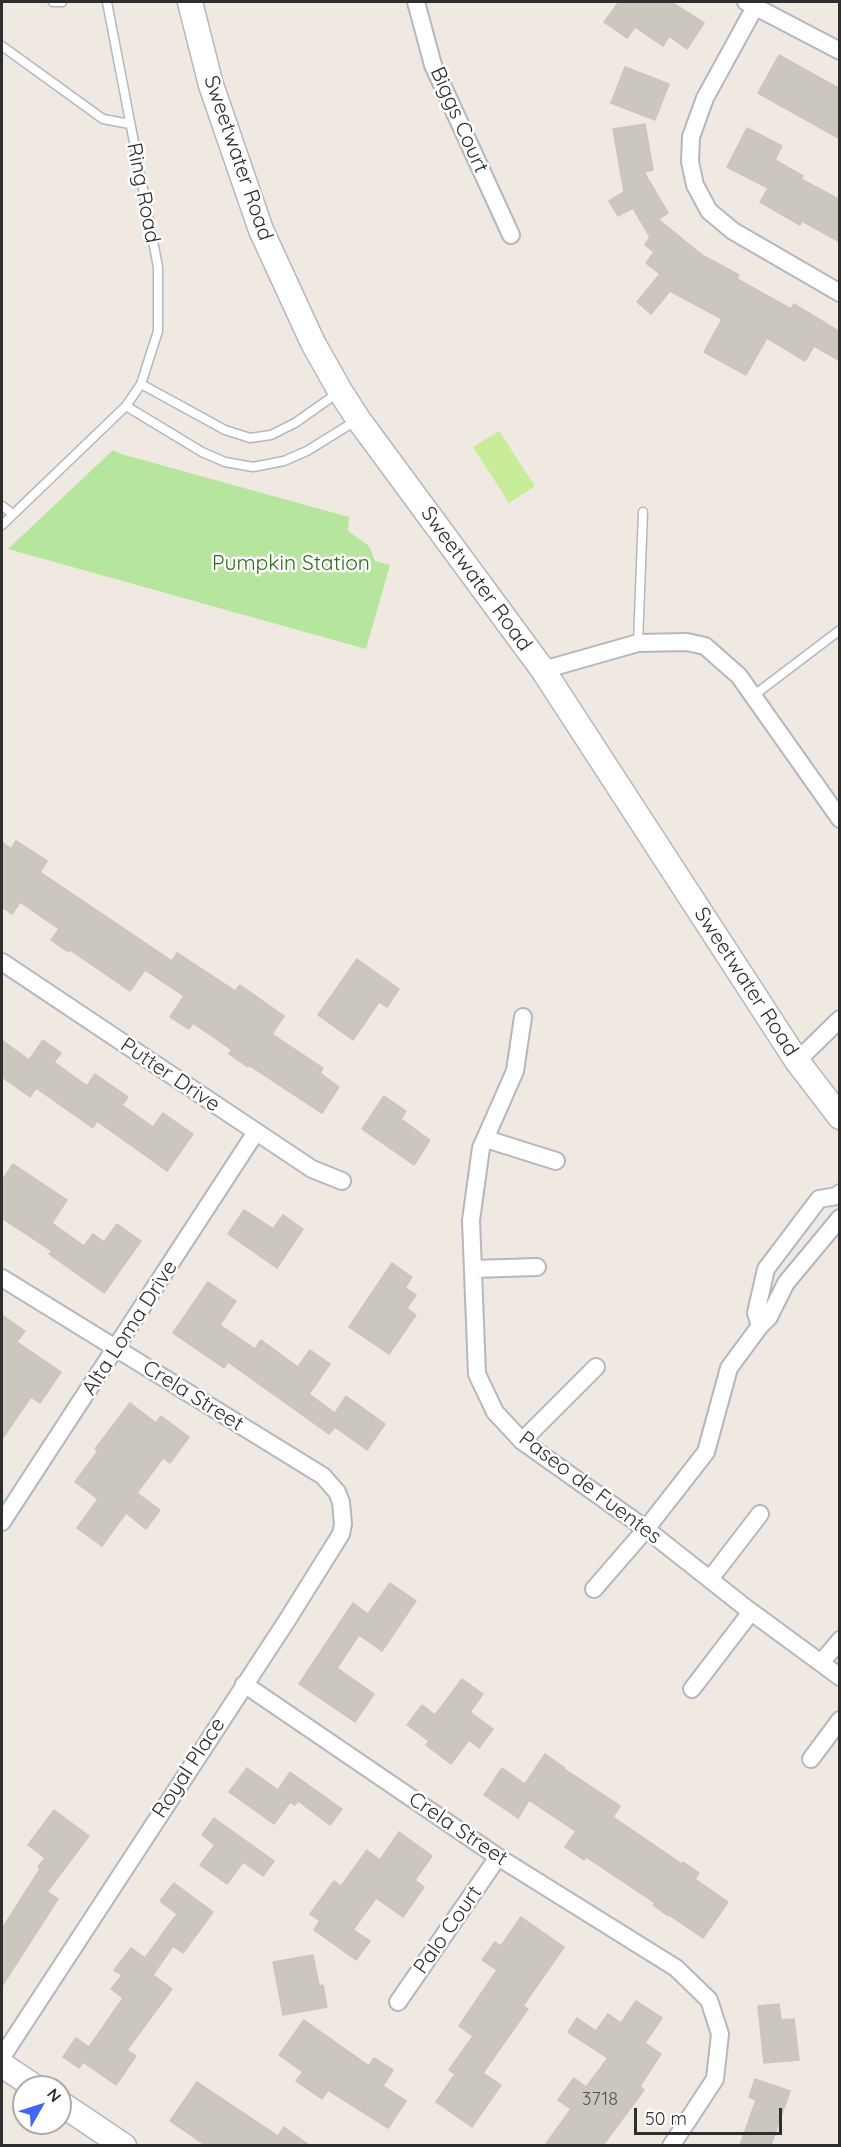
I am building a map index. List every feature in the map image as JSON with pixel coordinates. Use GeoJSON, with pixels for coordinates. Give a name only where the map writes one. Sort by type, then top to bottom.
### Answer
{"type":"FeatureCollection","features":[{"type":"Feature","properties":{"kind":"main road","name":"Sweetwater Road"},"geometry":{"type":"LineString","coordinates":[[190,2],[211,85],[261,230],[313,343],[340,391],[358,419],[543,670],[797,1061],[840,1118]]}},
{"type":"Feature","properties":{"kind":"main road"},"geometry":{"type":"LineString","coordinates":[[2,2065],[17,2075]]}},
{"type":"Feature","properties":{"kind":"main road"},"geometry":{"type":"LineString","coordinates":[[72,2111],[124,2145]]}},
{"type":"Feature","properties":{"kind":"street","name":"Biggs Court"},"geometry":{"type":"LineString","coordinates":[[416,2],[433,65],[511,235]]}},
{"type":"Feature","properties":{"kind":"street"},"geometry":{"type":"LineString","coordinates":[[840,51],[750,4],[705,98],[691,137],[690,162],[695,185],[709,211],[733,231],[840,293]]}},
{"type":"Feature","properties":{"kind":"street"},"geometry":{"type":"LineString","coordinates":[[543,670],[638,643],[687,642],[705,646],[739,676],[840,819]]}},
{"type":"Feature","properties":{"kind":"street","name":"Putter Drive"},"geometry":{"type":"LineString","coordinates":[[2,962],[256,1132],[312,1168],[342,1181]]}},
{"type":"Feature","properties":{"kind":"street","name":"Paseo de Fuentes"},"geometry":{"type":"LineString","coordinates":[[524,1017],[515,1071],[481,1148],[471,1220],[477,1374],[495,1412],[522,1441],[646,1529],[751,1612],[840,1677]]}},
{"type":"Feature","properties":{"kind":"street"},"geometry":{"type":"LineString","coordinates":[[797,1061],[840,1019]]}},
{"type":"Feature","properties":{"kind":"street","name":"Alta Loma Drive"},"geometry":{"type":"LineString","coordinates":[[2,1522],[256,1132]]}},
{"type":"Feature","properties":{"kind":"street"},"geometry":{"type":"LineString","coordinates":[[486,1139],[556,1161]]}},
{"type":"Feature","properties":{"kind":"street"},"geometry":{"type":"LineString","coordinates":[[760,1326],[756,1313],[766,1269],[819,1199],[839,1199]]}},
{"type":"Feature","properties":{"kind":"street"},"geometry":{"type":"LineString","coordinates":[[594,1589],[646,1529],[706,1452],[729,1368],[769,1317],[786,1283],[840,1218]]}},
{"type":"Feature","properties":{"kind":"street"},"geometry":{"type":"LineString","coordinates":[[473,1269],[537,1267]]}},
{"type":"Feature","properties":{"kind":"street","name":"Crela Street"},"geometry":{"type":"LineString","coordinates":[[2,1278],[323,1476]]}},
{"type":"Feature","properties":{"kind":"street"},"geometry":{"type":"LineString","coordinates":[[522,1441],[596,1367]]}},
{"type":"Feature","properties":{"kind":"street","name":"Royal Place"},"geometry":{"type":"LineString","coordinates":[[2,2056],[342,1534],[341,1502],[337,1492],[323,1476]]}},
{"type":"Feature","properties":{"kind":"street"},"geometry":{"type":"LineString","coordinates":[[710,1579],[760,1514]]}},
{"type":"Feature","properties":{"kind":"street"},"geometry":{"type":"LineString","coordinates":[[692,1689],[751,1612]]}},
{"type":"Feature","properties":{"kind":"street"},"geometry":{"type":"LineString","coordinates":[[821,1663],[840,1640]]}},
{"type":"Feature","properties":{"kind":"street","name":"Crela Street"},"geometry":{"type":"LineString","coordinates":[[244,1684],[498,1857],[676,1968],[709,2000],[720,2034],[715,2079],[671,2145]]}},
{"type":"Feature","properties":{"kind":"street"},"geometry":{"type":"LineString","coordinates":[[811,1759],[840,1720]]}},
{"type":"Feature","properties":{"kind":"street","name":"Palo Court"},"geometry":{"type":"LineString","coordinates":[[398,2002],[498,1857]]}},
{"type":"Feature","properties":{"kind":"lane"},"geometry":{"type":"LineString","coordinates":[[53,2],[62,2]]}},
{"type":"Feature","properties":{"kind":"lane","name":"Ring Road"},"geometry":{"type":"LineString","coordinates":[[2,525],[126,406],[141,384],[158,331],[158,267],[106,2]]}},
{"type":"Feature","properties":{"kind":"lane"},"geometry":{"type":"LineString","coordinates":[[2,46],[103,119],[130,124]]}},
{"type":"Feature","properties":{"kind":"lane"},"geometry":{"type":"LineString","coordinates":[[141,384],[225,430],[250,438],[271,435],[295,423],[340,391]]}},
{"type":"Feature","properties":{"kind":"lane"},"geometry":{"type":"LineString","coordinates":[[126,406],[202,452],[225,462],[253,467],[284,461],[308,451],[358,419]]}},
{"type":"Feature","properties":{"kind":"lane"},"geometry":{"type":"LineString","coordinates":[[2,506],[13,514]]}},
{"type":"Feature","properties":{"kind":"lane"},"geometry":{"type":"LineString","coordinates":[[638,643],[643,512]]}},
{"type":"Feature","properties":{"kind":"lane"},"geometry":{"type":"LineString","coordinates":[[753,696],[840,630]]}},
{"type":"Feature","properties":{"kind":"green space"},"geometry":{"type":"Polygon","coordinates":[[[499,431],[535,486],[509,503],[473,447],[499,431]]]}},
{"type":"Feature","properties":{"kind":"green space","name":"Pumpkin Station"},"geometry":{"type":"Polygon","coordinates":[[[113,450],[349,517],[348,531],[369,546],[375,561],[390,565],[366,649],[8,549],[113,450]]]}},
{"type":"Feature","properties":{"kind":"building"},"geometry":{"type":"Polygon","coordinates":[[[619,2],[671,2],[704,23],[687,49],[669,36],[663,46],[635,27],[627,38],[604,22],[619,2]]]}},
{"type":"Feature","properties":{"kind":"building"},"geometry":{"type":"Polygon","coordinates":[[[779,55],[840,89],[840,139],[758,93],[779,55]]]}},
{"type":"Feature","properties":{"kind":"building"},"geometry":{"type":"Polygon","coordinates":[[[625,67],[669,84],[655,120],[611,103],[625,67]]]}},
{"type":"Feature","properties":{"kind":"building"},"geometry":{"type":"Polygon","coordinates":[[[645,124],[653,170],[644,172],[668,213],[658,219],[702,255],[739,275],[737,279],[791,309],[794,304],[840,332],[840,361],[814,346],[805,361],[767,338],[746,375],[704,352],[722,319],[670,291],[651,314],[637,302],[660,274],[646,263],[654,252],[645,245],[650,237],[633,208],[618,216],[609,201],[624,192],[613,129],[645,124]]]}},
{"type":"Feature","properties":{"kind":"building"},"geometry":{"type":"Polygon","coordinates":[[[747,128],[782,146],[775,160],[803,176],[801,179],[840,200],[840,242],[802,221],[800,225],[760,202],[768,188],[727,167],[747,128]]]}},
{"type":"Feature","properties":{"kind":"building"},"geometry":{"type":"Polygon","coordinates":[[[16,841],[47,861],[40,872],[172,961],[177,953],[235,991],[240,985],[284,1016],[272,1034],[323,1068],[320,1073],[339,1087],[322,1113],[229,1054],[232,1050],[193,1023],[189,1029],[170,1017],[184,996],[145,970],[130,991],[70,950],[68,952],[51,940],[59,929],[20,902],[12,914],[2,907],[2,842],[11,849],[16,841]]]}},
{"type":"Feature","properties":{"kind":"building"},"geometry":{"type":"Polygon","coordinates":[[[357,959],[399,989],[387,1007],[379,1002],[353,1040],[318,1015],[357,959]]]}},
{"type":"Feature","properties":{"kind":"building"},"geometry":{"type":"Polygon","coordinates":[[[2,1040],[29,1060],[43,1040],[61,1053],[54,1062],[87,1086],[95,1074],[128,1097],[122,1105],[153,1127],[163,1113],[193,1134],[167,1171],[97,1121],[93,1128],[36,1088],[30,1097],[2,1077],[2,1040]]]}},
{"type":"Feature","properties":{"kind":"building"},"geometry":{"type":"Polygon","coordinates":[[[384,1096],[406,1111],[401,1119],[430,1140],[414,1165],[362,1129],[384,1096]]]}},
{"type":"Feature","properties":{"kind":"building"},"geometry":{"type":"Polygon","coordinates":[[[13,1164],[67,1200],[52,1223],[84,1246],[93,1234],[104,1242],[117,1224],[141,1241],[104,1293],[49,1254],[52,1251],[2,1218],[2,1181],[13,1164]]]}},
{"type":"Feature","properties":{"kind":"building"},"geometry":{"type":"Polygon","coordinates":[[[244,1210],[273,1229],[283,1215],[303,1229],[277,1268],[228,1234],[244,1210]]]}},
{"type":"Feature","properties":{"kind":"building"},"geometry":{"type":"Polygon","coordinates":[[[392,1263],[412,1277],[405,1288],[416,1295],[407,1308],[416,1315],[389,1354],[349,1327],[392,1263]]]}},
{"type":"Feature","properties":{"kind":"building"},"geometry":{"type":"Polygon","coordinates":[[[208,1282],[236,1301],[220,1325],[255,1349],[261,1340],[298,1367],[310,1350],[330,1364],[309,1394],[335,1413],[346,1396],[385,1424],[367,1450],[335,1427],[329,1434],[228,1362],[224,1368],[173,1333],[208,1282]]]}},
{"type":"Feature","properties":{"kind":"building"},"geometry":{"type":"Polygon","coordinates":[[[2,1315],[25,1331],[17,1342],[61,1372],[40,1403],[31,1397],[2,1439],[2,1315]]]}},
{"type":"Feature","properties":{"kind":"building"},"geometry":{"type":"Polygon","coordinates":[[[130,1403],[156,1423],[161,1416],[189,1437],[170,1463],[163,1458],[137,1493],[160,1510],[146,1529],[126,1513],[102,1546],[77,1528],[98,1499],[75,1482],[98,1451],[95,1449],[130,1403]]]}},
{"type":"Feature","properties":{"kind":"building"},"geometry":{"type":"Polygon","coordinates":[[[390,1583],[416,1601],[382,1651],[359,1635],[337,1668],[374,1694],[355,1722],[299,1684],[353,1603],[368,1614],[390,1583]]]}},
{"type":"Feature","properties":{"kind":"building"},"geometry":{"type":"Polygon","coordinates":[[[462,1679],[483,1694],[470,1712],[493,1729],[479,1748],[469,1740],[451,1764],[426,1745],[429,1741],[407,1725],[422,1705],[435,1715],[462,1679]]]}},
{"type":"Feature","properties":{"kind":"building"},"geometry":{"type":"Polygon","coordinates":[[[545,1754],[620,1806],[613,1817],[699,1873],[695,1879],[728,1902],[703,1938],[668,1916],[653,1905],[655,1903],[586,1857],[584,1860],[565,1847],[576,1831],[529,1800],[518,1818],[484,1795],[502,1768],[525,1784],[545,1754]]]}},
{"type":"Feature","properties":{"kind":"building"},"geometry":{"type":"Polygon","coordinates":[[[247,1768],[278,1790],[290,1772],[342,1809],[330,1825],[298,1801],[295,1805],[290,1802],[274,1824],[229,1792],[247,1768]]]}},
{"type":"Feature","properties":{"kind":"building"},"geometry":{"type":"Polygon","coordinates":[[[54,1810],[89,1836],[47,1892],[58,1899],[2,1986],[2,1929],[45,1858],[28,1845],[54,1810]]]}},
{"type":"Feature","properties":{"kind":"building"},"geometry":{"type":"Polygon","coordinates":[[[214,1818],[274,1861],[263,1876],[243,1862],[227,1884],[200,1865],[215,1845],[202,1835],[214,1818]]]}},
{"type":"Feature","properties":{"kind":"building"},"geometry":{"type":"Polygon","coordinates":[[[399,1832],[432,1856],[415,1880],[424,1887],[403,1917],[376,1898],[353,1930],[370,1941],[356,1960],[314,1930],[320,1921],[310,1914],[334,1881],[341,1886],[367,1850],[380,1860],[399,1832]]]}},
{"type":"Feature","properties":{"kind":"building"},"geometry":{"type":"Polygon","coordinates":[[[174,1883],[213,1912],[183,1953],[173,1946],[153,1975],[172,1989],[127,2050],[136,2056],[116,2085],[83,2062],[79,2068],[63,2057],[76,2038],[89,2047],[123,1998],[111,1989],[122,1975],[114,1970],[131,1948],[145,1958],[177,1914],[160,1901],[174,1883]]]}},
{"type":"Feature","properties":{"kind":"building"},"geometry":{"type":"Polygon","coordinates":[[[521,1917],[564,1947],[523,2006],[528,2009],[483,2073],[501,2085],[472,2127],[436,2102],[455,2074],[449,2070],[473,2036],[459,2026],[497,1970],[482,1960],[495,1942],[501,1946],[521,1917]]]}},
{"type":"Feature","properties":{"kind":"building"},"geometry":{"type":"Polygon","coordinates":[[[313,1955],[319,1986],[323,1985],[327,2007],[283,2015],[273,1962],[313,1955]]]}},
{"type":"Feature","properties":{"kind":"building"},"geometry":{"type":"Polygon","coordinates":[[[636,2001],[662,2018],[645,2043],[661,2054],[640,2086],[644,2090],[603,2145],[545,2145],[571,2109],[558,2100],[574,2078],[586,2087],[608,2058],[568,2032],[577,2018],[596,2031],[608,2014],[621,2023],[636,2001]]]}},
{"type":"Feature","properties":{"kind":"building"},"geometry":{"type":"Polygon","coordinates":[[[779,2004],[781,2020],[794,2019],[799,2060],[764,2063],[758,2006],[779,2004]]]}},
{"type":"Feature","properties":{"kind":"building"},"geometry":{"type":"Polygon","coordinates":[[[304,2020],[369,2066],[374,2058],[393,2070],[383,2086],[406,2101],[388,2128],[328,2090],[322,2099],[296,2081],[303,2072],[279,2055],[304,2020]]]}},
{"type":"Feature","properties":{"kind":"building"},"geometry":{"type":"Polygon","coordinates":[[[755,2079],[790,2091],[771,2145],[740,2145],[756,2100],[749,2097],[755,2079]]]}},
{"type":"Feature","properties":{"kind":"building"},"geometry":{"type":"Polygon","coordinates":[[[197,2082],[278,2136],[284,2127],[309,2145],[205,2145],[170,2121],[197,2082]]]}}]}
